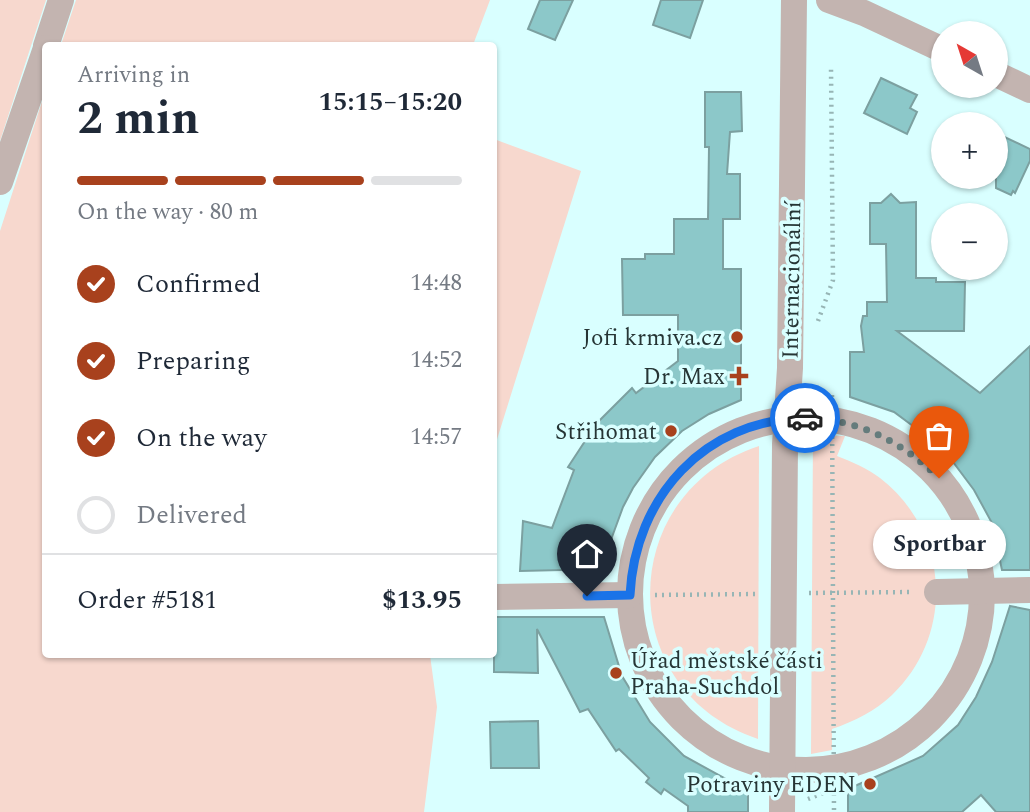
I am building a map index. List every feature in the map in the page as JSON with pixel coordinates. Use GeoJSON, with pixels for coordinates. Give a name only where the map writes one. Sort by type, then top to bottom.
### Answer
{"type":"FeatureCollection","features":[{"type":"Feature","properties":{"kind":"street"},"geometry":{"type":"LineString","coordinates":[[48,42],[61,0]]}},
{"type":"Feature","properties":{"kind":"street","name":"Internacionální"},"geometry":{"type":"LineString","coordinates":[[792,806],[782,768],[794,0]]}},
{"type":"Feature","properties":{"kind":"street"},"geometry":{"type":"LineString","coordinates":[[829,0],[931,44]]}},
{"type":"Feature","properties":{"kind":"street"},"geometry":{"type":"LineString","coordinates":[[0,183],[42,59]]}},
{"type":"Feature","properties":{"kind":"street"},"geometry":{"type":"LineString","coordinates":[[1008,80],[1030,90]]}},
{"type":"Feature","properties":{"kind":"street"},"geometry":{"type":"LineString","coordinates":[[832,407],[868,430],[901,446],[939,478],[954,498],[975,543],[982,591],[976,641],[961,676],[941,706],[914,733],[892,747],[858,762],[834,778],[759,764],[715,745],[679,716],[664,698],[645,665],[632,621],[630,595],[631,574],[641,532],[661,494],[674,477],[707,449],[745,429],[832,407]]}},
{"type":"Feature","properties":{"kind":"street"},"geometry":{"type":"LineString","coordinates":[[937,592],[1030,590]]}},
{"type":"Feature","properties":{"kind":"street"},"geometry":{"type":"LineString","coordinates":[[497,597],[630,595]]}},
{"type":"Feature","properties":{"kind":"path"},"geometry":{"type":"LineString","coordinates":[[816,326],[833,280],[831,68]]}},
{"type":"Feature","properties":{"kind":"path"},"geometry":{"type":"LineString","coordinates":[[832,407],[834,812]]}},
{"type":"Feature","properties":{"kind":"path"},"geometry":{"type":"LineString","coordinates":[[792,806],[834,778]]}},
{"type":"Feature","properties":{"kind":"shaded area"},"geometry":{"type":"Polygon","coordinates":[[[0,0],[46,0],[0,141],[0,0]]]}},
{"type":"Feature","properties":{"kind":"shaded area"},"geometry":{"type":"Polygon","coordinates":[[[76,0],[490,0],[474,42],[62,42],[76,0]]]}},
{"type":"Feature","properties":{"kind":"shaded area"},"geometry":{"type":"Polygon","coordinates":[[[42,101],[42,658],[430,658],[437,707],[424,812],[0,812],[0,231],[42,101]]]}},
{"type":"Feature","properties":{"kind":"shaded area"},"geometry":{"type":"Polygon","coordinates":[[[497,140],[581,171],[497,439],[497,140]]]}},
{"type":"Feature","properties":{"kind":"shaded area"},"geometry":{"type":"Polygon","coordinates":[[[813,435],[845,436],[837,456],[875,474],[903,500],[920,526],[931,554],[936,584],[935,614],[927,643],[913,670],[879,706],[832,729],[832,750],[811,754],[813,435]]]}},
{"type":"Feature","properties":{"kind":"shaded area"},"geometry":{"type":"Polygon","coordinates":[[[759,446],[758,739],[711,715],[677,680],[657,638],[650,592],[657,547],[678,505],[712,470],[759,446]]]}},
{"type":"Feature","properties":{"kind":"water"},"geometry":{"type":"Polygon","coordinates":[[[909,534],[917,563],[888,567],[890,539],[909,534]]]}},
{"type":"Feature","properties":{"kind":"building"},"geometry":{"type":"Polygon","coordinates":[[[540,0],[573,0],[555,40],[528,29],[540,0]]]}},
{"type":"Feature","properties":{"kind":"building"},"geometry":{"type":"Polygon","coordinates":[[[661,0],[703,0],[690,38],[653,25],[661,0]]]}},
{"type":"Feature","properties":{"kind":"building"},"geometry":{"type":"Polygon","coordinates":[[[881,78],[917,95],[910,108],[917,112],[907,134],[864,113],[881,78]]]}},
{"type":"Feature","properties":{"kind":"building"},"geometry":{"type":"Polygon","coordinates":[[[705,92],[741,92],[742,131],[730,132],[727,174],[740,174],[740,219],[723,219],[723,269],[741,269],[741,400],[709,414],[682,431],[655,457],[623,507],[612,537],[605,569],[520,571],[523,521],[552,528],[574,470],[568,467],[597,423],[632,388],[636,393],[678,361],[678,315],[623,315],[622,259],[645,259],[645,254],[674,254],[674,219],[708,219],[709,147],[705,147],[705,92]]]}},
{"type":"Feature","properties":{"kind":"building"},"geometry":{"type":"Polygon","coordinates":[[[1008,139],[1030,149],[1030,161],[1015,193],[1013,191],[1011,195],[998,189],[1008,189],[1008,139]]]}},
{"type":"Feature","properties":{"kind":"building"},"geometry":{"type":"Polygon","coordinates":[[[891,194],[900,203],[916,202],[916,278],[931,278],[936,282],[965,282],[964,331],[897,331],[980,393],[1030,346],[1030,570],[1002,570],[992,523],[974,490],[950,458],[894,412],[850,397],[850,352],[864,352],[861,326],[863,316],[867,316],[867,302],[887,302],[886,244],[870,244],[870,203],[881,203],[891,194]]]}},
{"type":"Feature","properties":{"kind":"building"},"geometry":{"type":"Polygon","coordinates":[[[1010,606],[1030,610],[1030,812],[996,812],[981,795],[962,812],[848,812],[848,789],[923,756],[958,725],[976,697],[992,662],[1010,606]]]}},
{"type":"Feature","properties":{"kind":"building"},"geometry":{"type":"Polygon","coordinates":[[[497,617],[604,617],[622,676],[650,722],[684,756],[748,791],[748,812],[688,812],[688,806],[664,789],[661,794],[646,782],[649,778],[619,749],[616,751],[588,709],[580,712],[537,629],[538,673],[494,672],[494,658],[497,658],[497,617]]]}},
{"type":"Feature","properties":{"kind":"building"},"geometry":{"type":"Polygon","coordinates":[[[538,721],[539,768],[491,768],[490,722],[538,721]]]}},
{"type":"Feature","properties":{"kind":"way so far"},"geometry":{"type":"LineString","coordinates":[[805,418],[843,422],[880,434],[901,446],[939,478]]}},
{"type":"Feature","properties":{"kind":"place","name":"Jofi krmiva.cz"},"geometry":{"type":"Point","coordinates":[737,337]}},
{"type":"Feature","properties":{"kind":"place","name":"Dr. Max"},"geometry":{"type":"Point","coordinates":[739,376]}},
{"type":"Feature","properties":{"kind":"place","name":"Střihomat"},"geometry":{"type":"Point","coordinates":[671,431]}},
{"type":"Feature","properties":{"kind":"place","name":"Sportbar"},"geometry":{"type":"Point","coordinates":[939,478]}},
{"type":"Feature","properties":{"kind":"place","name":"Úřad městské části Praha-Suchdol"},"geometry":{"type":"Point","coordinates":[616,673]}},
{"type":"Feature","properties":{"kind":"place","name":"Potraviny EDEN"},"geometry":{"type":"Point","coordinates":[870,784]}},
{"type":"Feature","properties":{"kind":"route"},"geometry":{"type":"LineString","coordinates":[[587,596],[630,595],[635,552],[650,512],[674,477],[690,462],[707,449],[745,429],[771,421],[805,418]]}}]}
